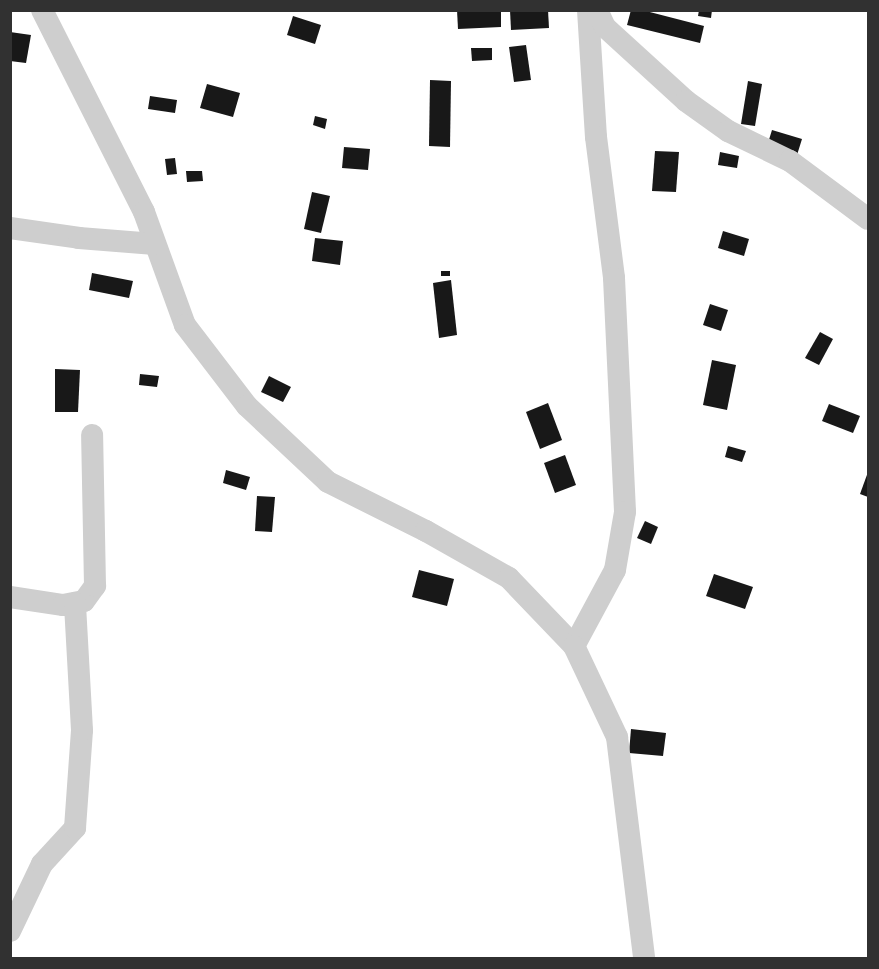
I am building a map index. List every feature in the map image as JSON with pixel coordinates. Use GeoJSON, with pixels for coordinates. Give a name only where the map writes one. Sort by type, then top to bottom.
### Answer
{"type":"FeatureCollection","features":[{"type":"Feature","properties":{"kind":"street"},"geometry":{"type":"LineString","coordinates":[[42,10],[144,212],[185,325],[248,406],[328,482],[426,531],[509,578],[574,646],[617,737],[644,958]]}},
{"type":"Feature","properties":{"kind":"street"},"geometry":{"type":"LineString","coordinates":[[574,646],[615,570],[625,512],[614,278],[596,137],[588,10]]}},
{"type":"Feature","properties":{"kind":"street"},"geometry":{"type":"LineString","coordinates":[[597,10],[605,27],[686,101],[728,131],[790,161],[868,219]]}},
{"type":"Feature","properties":{"kind":"street"},"geometry":{"type":"LineString","coordinates":[[10,228],[79,238],[155,244]]}},
{"type":"Feature","properties":{"kind":"street"},"geometry":{"type":"LineString","coordinates":[[10,597],[63,605],[84,601],[94,586],[92,435]]}},
{"type":"Feature","properties":{"kind":"street"},"geometry":{"type":"LineString","coordinates":[[10,931],[42,864],[75,828],[82,730],[75,603]]}},
{"type":"Feature","properties":{"kind":"building"},"geometry":{"type":"Polygon","coordinates":[[[457,10],[501,10],[501,27],[458,29],[457,10]]]}},
{"type":"Feature","properties":{"kind":"building"},"geometry":{"type":"Polygon","coordinates":[[[510,10],[548,10],[549,28],[511,30],[510,10]]]}},
{"type":"Feature","properties":{"kind":"building"},"geometry":{"type":"Polygon","coordinates":[[[631,10],[642,10],[704,26],[700,43],[627,25],[631,10]]]}},
{"type":"Feature","properties":{"kind":"building"},"geometry":{"type":"Polygon","coordinates":[[[699,10],[712,10],[711,18],[698,16],[699,10]]]}},
{"type":"Feature","properties":{"kind":"building"},"geometry":{"type":"Polygon","coordinates":[[[293,16],[321,25],[315,44],[287,35],[293,16]]]}},
{"type":"Feature","properties":{"kind":"building"},"geometry":{"type":"Polygon","coordinates":[[[10,32],[31,35],[26,63],[10,61],[10,32]]]}},
{"type":"Feature","properties":{"kind":"building"},"geometry":{"type":"Polygon","coordinates":[[[526,45],[531,80],[514,82],[509,47],[526,45]]]}},
{"type":"Feature","properties":{"kind":"building"},"geometry":{"type":"Polygon","coordinates":[[[471,48],[492,48],[492,60],[472,61],[471,48]]]}},
{"type":"Feature","properties":{"kind":"building"},"geometry":{"type":"Polygon","coordinates":[[[430,80],[451,81],[450,147],[429,146],[430,80]]]}},
{"type":"Feature","properties":{"kind":"building"},"geometry":{"type":"Polygon","coordinates":[[[748,81],[762,84],[755,126],[741,124],[748,81]]]}},
{"type":"Feature","properties":{"kind":"building"},"geometry":{"type":"Polygon","coordinates":[[[207,84],[240,93],[233,117],[200,108],[207,84]]]}},
{"type":"Feature","properties":{"kind":"building"},"geometry":{"type":"Polygon","coordinates":[[[150,96],[177,100],[175,113],[148,109],[150,96]]]}},
{"type":"Feature","properties":{"kind":"building"},"geometry":{"type":"Polygon","coordinates":[[[315,116],[327,119],[325,129],[313,125],[315,116]]]}},
{"type":"Feature","properties":{"kind":"building"},"geometry":{"type":"Polygon","coordinates":[[[772,130],[802,139],[797,155],[767,146],[772,130]]]}},
{"type":"Feature","properties":{"kind":"building"},"geometry":{"type":"Polygon","coordinates":[[[344,147],[370,149],[368,170],[342,168],[344,147]]]}},
{"type":"Feature","properties":{"kind":"building"},"geometry":{"type":"Polygon","coordinates":[[[655,151],[679,152],[676,192],[652,191],[655,151]]]}},
{"type":"Feature","properties":{"kind":"building"},"geometry":{"type":"Polygon","coordinates":[[[720,152],[739,156],[737,168],[718,165],[720,152]]]}},
{"type":"Feature","properties":{"kind":"building"},"geometry":{"type":"Polygon","coordinates":[[[175,158],[177,174],[167,175],[165,159],[175,158]]]}},
{"type":"Feature","properties":{"kind":"building"},"geometry":{"type":"Polygon","coordinates":[[[186,171],[202,171],[203,181],[187,182],[186,171]]]}},
{"type":"Feature","properties":{"kind":"building"},"geometry":{"type":"Polygon","coordinates":[[[312,192],[330,196],[321,233],[304,229],[312,192]]]}},
{"type":"Feature","properties":{"kind":"building"},"geometry":{"type":"Polygon","coordinates":[[[723,231],[749,239],[744,256],[718,248],[723,231]]]}},
{"type":"Feature","properties":{"kind":"building"},"geometry":{"type":"Polygon","coordinates":[[[315,238],[343,241],[340,265],[312,261],[315,238]]]}},
{"type":"Feature","properties":{"kind":"building"},"geometry":{"type":"Polygon","coordinates":[[[441,271],[450,271],[450,276],[441,276],[441,271]]]}},
{"type":"Feature","properties":{"kind":"building"},"geometry":{"type":"Polygon","coordinates":[[[92,273],[133,281],[129,298],[89,290],[92,273]]]}},
{"type":"Feature","properties":{"kind":"building"},"geometry":{"type":"Polygon","coordinates":[[[451,280],[457,335],[439,338],[433,283],[451,280]]]}},
{"type":"Feature","properties":{"kind":"building"},"geometry":{"type":"Polygon","coordinates":[[[710,304],[728,310],[721,331],[703,325],[710,304]]]}},
{"type":"Feature","properties":{"kind":"building"},"geometry":{"type":"Polygon","coordinates":[[[820,332],[833,339],[819,365],[805,358],[820,332]]]}},
{"type":"Feature","properties":{"kind":"building"},"geometry":{"type":"Polygon","coordinates":[[[712,360],[736,365],[727,410],[703,405],[712,360]]]}},
{"type":"Feature","properties":{"kind":"building"},"geometry":{"type":"Polygon","coordinates":[[[55,369],[80,370],[78,412],[55,412],[55,369]]]}},
{"type":"Feature","properties":{"kind":"building"},"geometry":{"type":"Polygon","coordinates":[[[140,374],[159,376],[157,387],[139,385],[140,374]]]}},
{"type":"Feature","properties":{"kind":"building"},"geometry":{"type":"Polygon","coordinates":[[[269,376],[291,387],[283,402],[261,392],[269,376]]]}},
{"type":"Feature","properties":{"kind":"building"},"geometry":{"type":"Polygon","coordinates":[[[548,403],[562,440],[540,449],[526,412],[548,403]]]}},
{"type":"Feature","properties":{"kind":"building"},"geometry":{"type":"Polygon","coordinates":[[[829,404],[860,416],[853,433],[822,421],[829,404]]]}},
{"type":"Feature","properties":{"kind":"building"},"geometry":{"type":"Polygon","coordinates":[[[728,446],[746,451],[742,462],[725,457],[728,446]]]}},
{"type":"Feature","properties":{"kind":"building"},"geometry":{"type":"Polygon","coordinates":[[[565,455],[576,485],[555,493],[544,463],[565,455]]]}},
{"type":"Feature","properties":{"kind":"building"},"geometry":{"type":"Polygon","coordinates":[[[226,470],[250,477],[246,490],[223,483],[226,470]]]}},
{"type":"Feature","properties":{"kind":"building"},"geometry":{"type":"Polygon","coordinates":[[[868,472],[868,497],[860,494],[868,472]]]}},
{"type":"Feature","properties":{"kind":"building"},"geometry":{"type":"Polygon","coordinates":[[[257,496],[275,497],[272,532],[255,531],[257,496]]]}},
{"type":"Feature","properties":{"kind":"building"},"geometry":{"type":"Polygon","coordinates":[[[645,521],[658,527],[651,544],[637,538],[645,521]]]}},
{"type":"Feature","properties":{"kind":"building"},"geometry":{"type":"Polygon","coordinates":[[[419,570],[454,579],[447,606],[412,597],[419,570]]]}},
{"type":"Feature","properties":{"kind":"building"},"geometry":{"type":"Polygon","coordinates":[[[714,574],[753,587],[745,609],[706,596],[714,574]]]}},
{"type":"Feature","properties":{"kind":"building"},"geometry":{"type":"Polygon","coordinates":[[[631,729],[666,733],[663,756],[629,753],[631,729]]]}}]}
